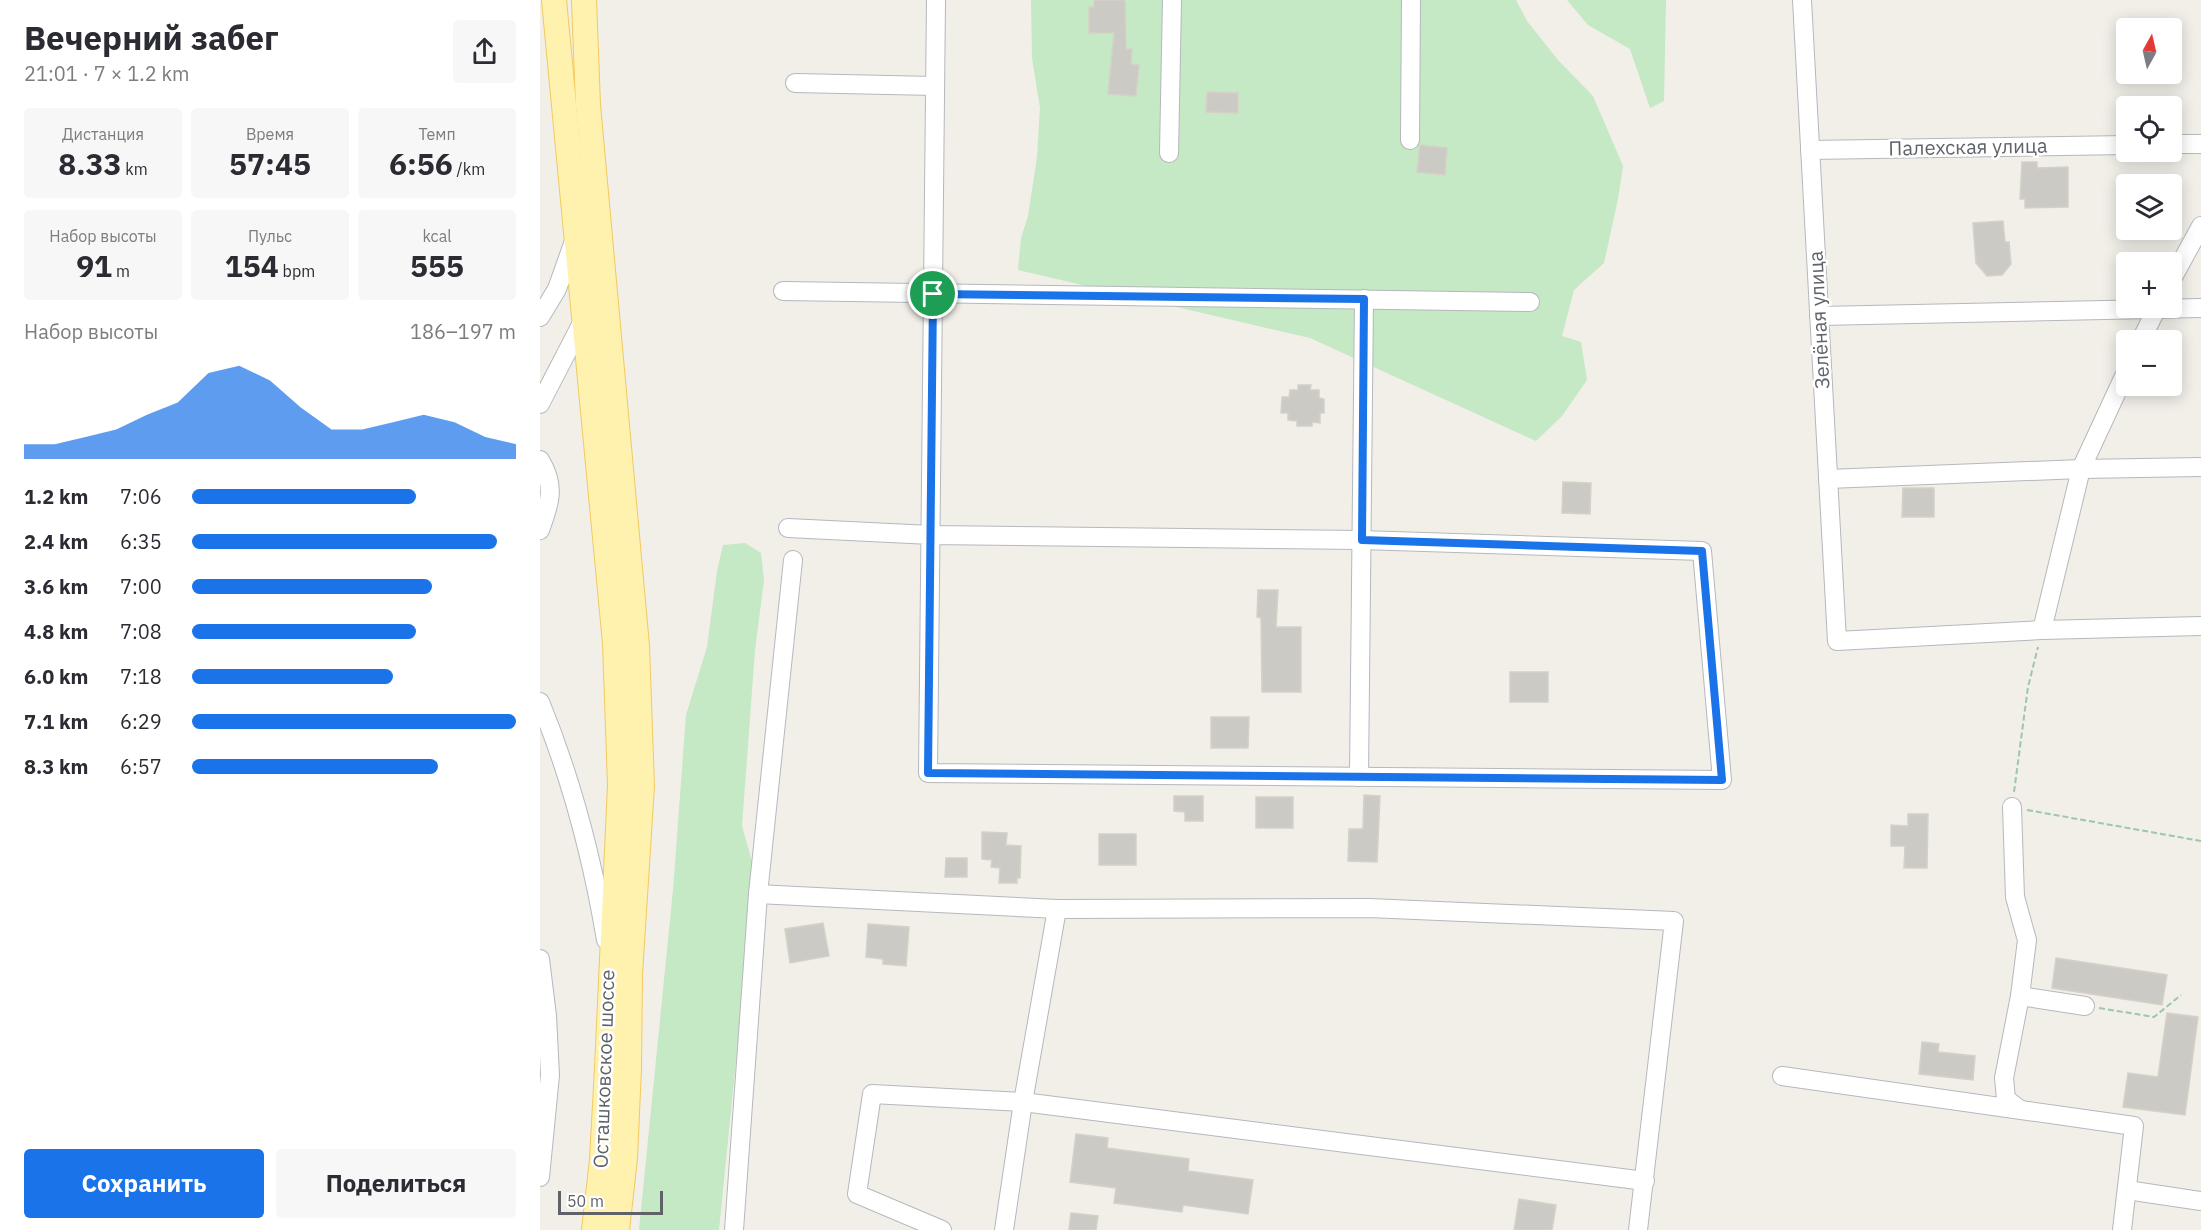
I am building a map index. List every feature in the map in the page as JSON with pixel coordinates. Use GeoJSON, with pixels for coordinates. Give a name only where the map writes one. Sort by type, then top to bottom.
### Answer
{"type":"FeatureCollection","features":[{"type":"Feature","properties":{"kind":"main road"},"geometry":{"type":"LineString","coordinates":[[554,0],[615,644],[620,785],[620,974]]}},
{"type":"Feature","properties":{"kind":"main road"},"geometry":{"type":"LineString","coordinates":[[584,0],[588,105],[637,646],[642,786],[620,974]]}},
{"type":"Feature","properties":{"kind":"main road","name":"Осташковское шоссе"},"geometry":{"type":"LineString","coordinates":[[594,1230],[620,974]]}},
{"type":"Feature","properties":{"kind":"main road","name":"Осташковское шоссе"},"geometry":{"type":"LineString","coordinates":[[616,1230],[625,1158],[629,1068],[620,974]]}},
{"type":"Feature","properties":{"kind":"street"},"geometry":{"type":"LineString","coordinates":[[788,528],[931,535],[1362,540],[1702,551],[1722,780],[928,773],[931,535],[936,0]]}},
{"type":"Feature","properties":{"kind":"street"},"geometry":{"type":"LineString","coordinates":[[1169,153],[1172,0]]}},
{"type":"Feature","properties":{"kind":"street"},"geometry":{"type":"LineString","coordinates":[[1410,140],[1412,0]]}},
{"type":"Feature","properties":{"kind":"street","name":"Зелёная улица"},"geometry":{"type":"LineString","coordinates":[[1802,0],[1837,641],[2042,630]]}},
{"type":"Feature","properties":{"kind":"street"},"geometry":{"type":"LineString","coordinates":[[795,82],[935,86]]}},
{"type":"Feature","properties":{"kind":"street"},"geometry":{"type":"LineString","coordinates":[[2182,144],[2201,144]]}},
{"type":"Feature","properties":{"kind":"street","name":"Палехская улица"},"geometry":{"type":"LineString","coordinates":[[1810,150],[2116,145]]}},
{"type":"Feature","properties":{"kind":"street"},"geometry":{"type":"LineString","coordinates":[[2182,261],[2201,226]]}},
{"type":"Feature","properties":{"kind":"street"},"geometry":{"type":"LineString","coordinates":[[540,316],[557,289],[577,234]]}},
{"type":"Feature","properties":{"kind":"street"},"geometry":{"type":"LineString","coordinates":[[783,291],[1530,302]]}},
{"type":"Feature","properties":{"kind":"street"},"geometry":{"type":"LineString","coordinates":[[1359,777],[1364,299]]}},
{"type":"Feature","properties":{"kind":"street"},"geometry":{"type":"LineString","coordinates":[[2182,308],[2201,308]]}},
{"type":"Feature","properties":{"kind":"street"},"geometry":{"type":"LineString","coordinates":[[1819,316],[2116,309]]}},
{"type":"Feature","properties":{"kind":"street"},"geometry":{"type":"LineString","coordinates":[[540,404],[584,319]]}},
{"type":"Feature","properties":{"kind":"street"},"geometry":{"type":"LineString","coordinates":[[2116,394],[2081,469],[2042,630],[2201,626]]}},
{"type":"Feature","properties":{"kind":"street"},"geometry":{"type":"LineString","coordinates":[[540,460],[549,475],[550,503],[540,530]]}},
{"type":"Feature","properties":{"kind":"street"},"geometry":{"type":"LineString","coordinates":[[1828,479],[2081,469],[2201,467]]}},
{"type":"Feature","properties":{"kind":"street"},"geometry":{"type":"LineString","coordinates":[[734,1230],[758,894],[793,560]]}},
{"type":"Feature","properties":{"kind":"street","name":"Осташковское шоссе"},"geometry":{"type":"LineString","coordinates":[[540,702],[575,797],[620,974]]}},
{"type":"Feature","properties":{"kind":"street"},"geometry":{"type":"LineString","coordinates":[[2012,807],[2015,897],[2027,940],[2020,996],[2004,1078],[2006,1099],[2019,1109]]}},
{"type":"Feature","properties":{"kind":"street"},"geometry":{"type":"LineString","coordinates":[[758,894],[1057,909],[1369,908],[1674,921],[1638,1230]]}},
{"type":"Feature","properties":{"kind":"street"},"geometry":{"type":"LineString","coordinates":[[1004,1230],[1023,1102],[1057,909]]}},
{"type":"Feature","properties":{"kind":"street"},"geometry":{"type":"LineString","coordinates":[[540,959],[547,1016],[550,1075],[540,1177]]}},
{"type":"Feature","properties":{"kind":"street"},"geometry":{"type":"LineString","coordinates":[[2020,996],[2085,1006]]}},
{"type":"Feature","properties":{"kind":"street"},"geometry":{"type":"LineString","coordinates":[[1782,1076],[2134,1126],[2122,1230]]}},
{"type":"Feature","properties":{"kind":"street"},"geometry":{"type":"LineString","coordinates":[[942,1230],[857,1194],[872,1094],[1023,1102],[1645,1181]]}},
{"type":"Feature","properties":{"kind":"street"},"geometry":{"type":"LineString","coordinates":[[2127,1191],[2201,1201]]}},
{"type":"Feature","properties":{"kind":"path"},"geometry":{"type":"LineString","coordinates":[[2042,630],[2028,687],[2012,807],[2201,841]]}},
{"type":"Feature","properties":{"kind":"path"},"geometry":{"type":"LineString","coordinates":[[2085,1006],[2154,1017],[2181,995]]}},
{"type":"Feature","properties":{"kind":"green space"},"geometry":{"type":"Polygon","coordinates":[[[1031,0],[1516,0],[1527,21],[1558,60],[1593,96],[1623,166],[1604,263],[1574,290],[1562,336],[1581,342],[1587,380],[1562,416],[1536,441],[1310,338],[1018,270],[1021,238],[1028,216],[1037,157],[1040,108],[1032,58],[1031,0]]]}},
{"type":"Feature","properties":{"kind":"green space"},"geometry":{"type":"Polygon","coordinates":[[[1567,0],[1666,0],[1664,101],[1650,108],[1630,49],[1588,25],[1567,0]]]}},
{"type":"Feature","properties":{"kind":"green space"},"geometry":{"type":"Polygon","coordinates":[[[745,543],[761,553],[764,580],[755,650],[742,826],[755,872],[719,1230],[639,1230],[673,890],[686,715],[707,647],[717,571],[723,545],[745,543]]]}},
{"type":"Feature","properties":{"kind":"building"},"geometry":{"type":"Polygon","coordinates":[[[1094,0],[1125,0],[1126,49],[1132,49],[1131,64],[1139,65],[1136,96],[1108,94],[1114,33],[1089,33],[1089,7],[1094,7],[1094,0]]]}},
{"type":"Feature","properties":{"kind":"building"},"geometry":{"type":"Polygon","coordinates":[[[1207,92],[1238,93],[1238,113],[1206,112],[1207,92]]]}},
{"type":"Feature","properties":{"kind":"building"},"geometry":{"type":"Polygon","coordinates":[[[1420,145],[1447,148],[1445,175],[1417,172],[1420,145]]]}},
{"type":"Feature","properties":{"kind":"building"},"geometry":{"type":"Polygon","coordinates":[[[2022,162],[2037,162],[2037,168],[2068,167],[2068,207],[2025,208],[2025,199],[2020,199],[2022,162]]]}},
{"type":"Feature","properties":{"kind":"building"},"geometry":{"type":"Polygon","coordinates":[[[2003,221],[2005,242],[2009,242],[2011,264],[2002,275],[1987,276],[1976,263],[1973,223],[2003,221]]]}},
{"type":"Feature","properties":{"kind":"building"},"geometry":{"type":"Polygon","coordinates":[[[1298,385],[1311,385],[1310,390],[1319,390],[1319,398],[1324,399],[1324,413],[1320,413],[1320,423],[1312,422],[1312,426],[1297,426],[1297,421],[1288,420],[1288,413],[1281,413],[1282,397],[1289,397],[1290,390],[1298,390],[1298,385]]]}},
{"type":"Feature","properties":{"kind":"building"},"geometry":{"type":"Polygon","coordinates":[[[1563,482],[1591,483],[1590,514],[1562,513],[1563,482]]]}},
{"type":"Feature","properties":{"kind":"building"},"geometry":{"type":"Polygon","coordinates":[[[1903,488],[1934,488],[1934,517],[1902,517],[1903,488]]]}},
{"type":"Feature","properties":{"kind":"building"},"geometry":{"type":"Polygon","coordinates":[[[1258,590],[1278,590],[1276,627],[1301,627],[1301,692],[1262,692],[1261,618],[1257,617],[1258,590]]]}},
{"type":"Feature","properties":{"kind":"building"},"geometry":{"type":"Polygon","coordinates":[[[1510,672],[1548,672],[1548,702],[1510,702],[1510,672]]]}},
{"type":"Feature","properties":{"kind":"building"},"geometry":{"type":"Polygon","coordinates":[[[1211,717],[1249,717],[1248,748],[1211,748],[1211,717]]]}},
{"type":"Feature","properties":{"kind":"building"},"geometry":{"type":"Polygon","coordinates":[[[1364,795],[1380,796],[1377,862],[1348,861],[1349,829],[1363,829],[1364,795]]]}},
{"type":"Feature","properties":{"kind":"building"},"geometry":{"type":"Polygon","coordinates":[[[1174,796],[1203,796],[1203,821],[1185,821],[1185,812],[1174,811],[1174,796]]]}},
{"type":"Feature","properties":{"kind":"building"},"geometry":{"type":"Polygon","coordinates":[[[1256,797],[1293,797],[1293,828],[1256,828],[1256,797]]]}},
{"type":"Feature","properties":{"kind":"building"},"geometry":{"type":"Polygon","coordinates":[[[1908,814],[1928,814],[1927,868],[1904,868],[1905,846],[1891,846],[1891,825],[1908,826],[1908,814]]]}},
{"type":"Feature","properties":{"kind":"building"},"geometry":{"type":"Polygon","coordinates":[[[982,832],[1007,833],[1006,845],[1021,846],[1020,878],[1017,878],[1017,883],[999,883],[1000,868],[991,867],[992,860],[982,859],[982,832]]]}},
{"type":"Feature","properties":{"kind":"building"},"geometry":{"type":"Polygon","coordinates":[[[1099,834],[1136,834],[1136,865],[1099,865],[1099,834]]]}},
{"type":"Feature","properties":{"kind":"building"},"geometry":{"type":"Polygon","coordinates":[[[946,858],[967,858],[967,877],[945,877],[946,858]]]}},
{"type":"Feature","properties":{"kind":"building"},"geometry":{"type":"Polygon","coordinates":[[[823,923],[829,956],[790,963],[785,929],[823,923]]]}},
{"type":"Feature","properties":{"kind":"building"},"geometry":{"type":"Polygon","coordinates":[[[868,924],[909,927],[906,966],[883,964],[883,959],[866,957],[868,924]]]}},
{"type":"Feature","properties":{"kind":"building"},"geometry":{"type":"Polygon","coordinates":[[[2056,958],[2167,975],[2162,1005],[2052,988],[2056,958]]]}},
{"type":"Feature","properties":{"kind":"building"},"geometry":{"type":"Polygon","coordinates":[[[2167,1013],[2198,1017],[2185,1115],[2123,1107],[2128,1073],[2158,1077],[2167,1013]]]}},
{"type":"Feature","properties":{"kind":"building"},"geometry":{"type":"Polygon","coordinates":[[[1922,1042],[1939,1044],[1938,1052],[1975,1056],[1973,1080],[1919,1074],[1922,1042]]]}},
{"type":"Feature","properties":{"kind":"building"},"geometry":{"type":"Polygon","coordinates":[[[1076,1134],[1108,1138],[1107,1148],[1189,1159],[1188,1171],[1253,1180],[1248,1214],[1183,1205],[1182,1212],[1114,1203],[1116,1188],[1070,1182],[1076,1134]]]}},
{"type":"Feature","properties":{"kind":"building"},"geometry":{"type":"Polygon","coordinates":[[[1519,1199],[1556,1205],[1552,1230],[1514,1230],[1519,1199]]]}},
{"type":"Feature","properties":{"kind":"building"},"geometry":{"type":"Polygon","coordinates":[[[1071,1213],[1098,1216],[1096,1230],[1069,1230],[1071,1213]]]}},
{"type":"Feature","properties":{"kind":"route"},"geometry":{"type":"LineString","coordinates":[[933,294],[1364,299],[1362,540],[1702,551],[1722,780],[928,773],[933,294]]}}]}
